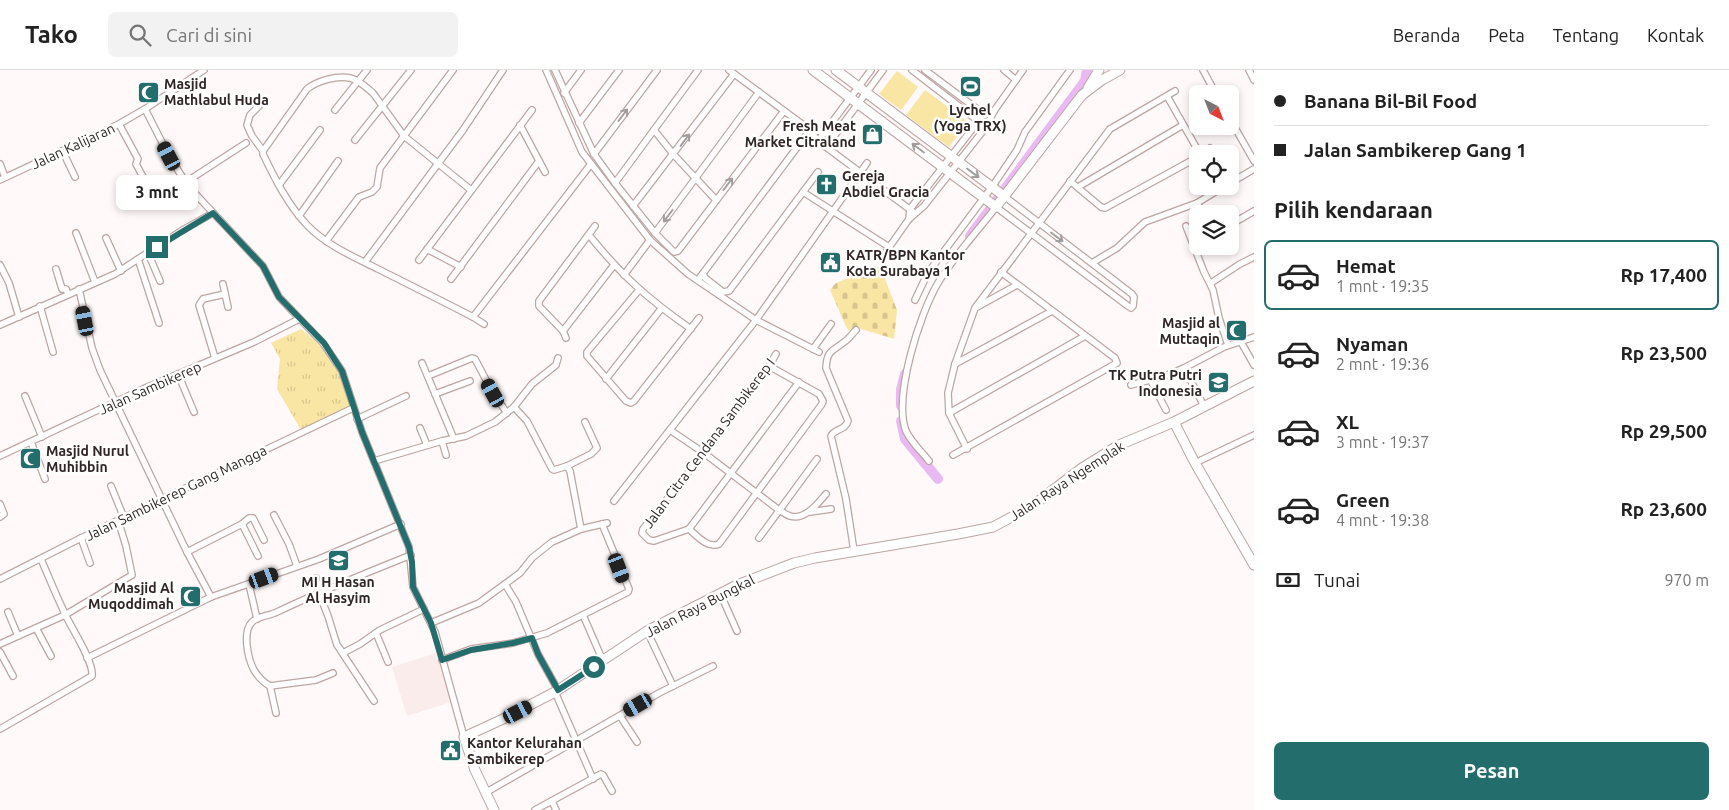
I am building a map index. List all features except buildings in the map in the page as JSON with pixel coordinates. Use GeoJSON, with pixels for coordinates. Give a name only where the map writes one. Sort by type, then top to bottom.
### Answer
{"type":"FeatureCollection","features":[{"type":"Feature","properties":{"kind":"street","name":"Jalan Kalijaran"},"geometry":{"type":"LineString","coordinates":[[3,179],[120,124],[204,70]]}},
{"type":"Feature","properties":{"kind":"street"},"geometry":{"type":"LineString","coordinates":[[335,110],[367,70]]}},
{"type":"Feature","properties":{"kind":"street"},"geometry":{"type":"LineString","coordinates":[[356,140],[411,70]]}},
{"type":"Feature","properties":{"kind":"street"},"geometry":{"type":"LineString","coordinates":[[326,241],[359,197],[372,192],[377,187],[380,168],[453,70]]}},
{"type":"Feature","properties":{"kind":"street"},"geometry":{"type":"LineString","coordinates":[[365,262],[503,70]]}},
{"type":"Feature","properties":{"kind":"street"},"geometry":{"type":"LineString","coordinates":[[546,70],[575,137],[591,164],[650,240],[688,274],[756,320],[816,351],[831,324]]}},
{"type":"Feature","properties":{"kind":"street"},"geometry":{"type":"LineString","coordinates":[[555,70],[564,93],[594,154],[633,206],[671,250],[678,251],[784,111]]}},
{"type":"Feature","properties":{"kind":"street"},"geometry":{"type":"LineString","coordinates":[[564,93],[581,70]]}},
{"type":"Feature","properties":{"kind":"street"},"geometry":{"type":"LineString","coordinates":[[579,124],[619,70]]}},
{"type":"Feature","properties":{"kind":"street"},"geometry":{"type":"LineString","coordinates":[[594,154],[657,70]]}},
{"type":"Feature","properties":{"kind":"street"},"geometry":{"type":"LineString","coordinates":[[615,183],[698,70]]}},
{"type":"Feature","properties":{"kind":"street"},"geometry":{"type":"LineString","coordinates":[[813,70],[1030,234],[1128,306],[1132,307],[1134,297],[1132,294],[836,70]]}},
{"type":"Feature","properties":{"kind":"street"},"geometry":{"type":"LineString","coordinates":[[826,147],[858,104],[871,70]]}},
{"type":"Feature","properties":{"kind":"street"},"geometry":{"type":"LineString","coordinates":[[818,141],[850,98],[862,90],[883,70]]}},
{"type":"Feature","properties":{"kind":"street"},"geometry":{"type":"LineString","coordinates":[[912,70],[986,127]]}},
{"type":"Feature","properties":{"kind":"street"},"geometry":{"type":"LineString","coordinates":[[925,70],[991,119]]}},
{"type":"Feature","properties":{"kind":"street"},"geometry":{"type":"LineString","coordinates":[[929,83],[938,70]]}},
{"type":"Feature","properties":{"kind":"street"},"geometry":{"type":"LineString","coordinates":[[1004,70],[1016,80]]}},
{"type":"Feature","properties":{"kind":"street"},"geometry":{"type":"LineString","coordinates":[[883,256],[909,219],[924,206],[986,127],[994,111],[1023,70]]}},
{"type":"Feature","properties":{"kind":"street"},"geometry":{"type":"LineString","coordinates":[[915,300],[933,266],[992,188],[1017,150],[1024,132],[1070,70]]}},
{"type":"Feature","properties":{"kind":"street"},"geometry":{"type":"LineString","coordinates":[[929,461],[909,436],[905,426],[904,395],[910,357],[927,306],[938,284],[1003,195],[1074,104],[1100,74],[1120,70]]}},
{"type":"Feature","properties":{"kind":"street"},"geometry":{"type":"LineString","coordinates":[[1202,70],[1211,85]]}},
{"type":"Feature","properties":{"kind":"street"},"geometry":{"type":"LineString","coordinates":[[1248,70],[1254,80]]}},
{"type":"Feature","properties":{"kind":"street"},"geometry":{"type":"LineString","coordinates":[[633,206],[674,155],[732,72],[810,130],[818,141],[917,214]]}},
{"type":"Feature","properties":{"kind":"street"},"geometry":{"type":"LineString","coordinates":[[263,151],[308,89],[313,85],[331,79],[346,77],[357,81],[373,93],[404,136],[472,190]]}},
{"type":"Feature","properties":{"kind":"street"},"geometry":{"type":"LineString","coordinates":[[967,449],[949,413],[948,394],[955,364],[975,308],[1110,129],[1176,91]]}},
{"type":"Feature","properties":{"kind":"street"},"geometry":{"type":"LineString","coordinates":[[655,233],[759,92]]}},
{"type":"Feature","properties":{"kind":"street"},"geometry":{"type":"LineString","coordinates":[[1167,96],[1195,145]]}},
{"type":"Feature","properties":{"kind":"street"},"geometry":{"type":"LineString","coordinates":[[258,106],[250,115],[247,125],[252,136],[263,151],[279,185],[299,216],[311,229],[326,241],[474,317],[484,324]]}},
{"type":"Feature","properties":{"kind":"street"},"geometry":{"type":"LineString","coordinates":[[145,109],[169,156],[186,182],[263,266],[279,297],[324,343],[342,371],[357,419],[401,524],[411,554],[413,587],[431,623],[464,737],[485,793],[494,810]]}},
{"type":"Feature","properties":{"kind":"street"},"geometry":{"type":"LineString","coordinates":[[419,260],[532,110]]}},
{"type":"Feature","properties":{"kind":"street"},"geometry":{"type":"LineString","coordinates":[[909,219],[910,209],[978,121],[984,114],[994,111]]}},
{"type":"Feature","properties":{"kind":"street"},"geometry":{"type":"LineString","coordinates":[[120,124],[137,157],[136,164],[148,186]]}},
{"type":"Feature","properties":{"kind":"street"},"geometry":{"type":"LineString","coordinates":[[520,125],[545,172]]}},
{"type":"Feature","properties":{"kind":"street"},"geometry":{"type":"LineString","coordinates":[[1078,188],[1183,125]]}},
{"type":"Feature","properties":{"kind":"street"},"geometry":{"type":"LineString","coordinates":[[279,185],[320,130]]}},
{"type":"Feature","properties":{"kind":"street"},"geometry":{"type":"LineString","coordinates":[[654,130],[695,179],[716,200]]}},
{"type":"Feature","properties":{"kind":"street"},"geometry":{"type":"LineString","coordinates":[[810,130],[824,132],[833,138]]}},
{"type":"Feature","properties":{"kind":"street"},"geometry":{"type":"LineString","coordinates":[[698,280],[810,130]]}},
{"type":"Feature","properties":{"kind":"street"},"geometry":{"type":"LineString","coordinates":[[1239,134],[1254,161]]}},
{"type":"Feature","properties":{"kind":"street"},"geometry":{"type":"LineString","coordinates":[[186,182],[246,143]]}},
{"type":"Feature","properties":{"kind":"street"},"geometry":{"type":"LineString","coordinates":[[63,152],[75,177]]}},
{"type":"Feature","properties":{"kind":"street"},"geometry":{"type":"LineString","coordinates":[[299,216],[338,161]]}},
{"type":"Feature","properties":{"kind":"street"},"geometry":{"type":"LineString","coordinates":[[451,279],[539,161]]}},
{"type":"Feature","properties":{"kind":"street"},"geometry":{"type":"LineString","coordinates":[[1070,181],[1101,207],[1105,208],[1189,162]]}},
{"type":"Feature","properties":{"kind":"street"},"geometry":{"type":"LineString","coordinates":[[614,501],[756,320],[867,163]]}},
{"type":"Feature","properties":{"kind":"street"},"geometry":{"type":"LineString","coordinates":[[0,164],[3,179]]}},
{"type":"Feature","properties":{"kind":"street"},"geometry":{"type":"LineString","coordinates":[[474,317],[591,164]]}},
{"type":"Feature","properties":{"kind":"street"},"geometry":{"type":"LineString","coordinates":[[1239,178],[1254,169]]}},
{"type":"Feature","properties":{"kind":"street"},"geometry":{"type":"LineString","coordinates":[[703,274],[705,278],[723,292],[729,291],[818,172]]}},
{"type":"Feature","properties":{"kind":"street"},"geometry":{"type":"LineString","coordinates":[[803,192],[889,247]]}},
{"type":"Feature","properties":{"kind":"street"},"geometry":{"type":"LineString","coordinates":[[1092,263],[1117,248],[1145,222],[1197,203],[1210,195]]}},
{"type":"Feature","properties":{"kind":"street"},"geometry":{"type":"LineString","coordinates":[[917,200],[924,206]]}},
{"type":"Feature","properties":{"kind":"street"},"geometry":{"type":"LineString","coordinates":[[1239,220],[1254,211]]}},
{"type":"Feature","properties":{"kind":"street"},"geometry":{"type":"LineString","coordinates":[[0,325],[121,270],[213,213]]}},
{"type":"Feature","properties":{"kind":"street"},"geometry":{"type":"LineString","coordinates":[[566,338],[563,331],[539,306],[538,301],[595,226]]}},
{"type":"Feature","properties":{"kind":"street"},"geometry":{"type":"LineString","coordinates":[[1186,226],[1204,272],[1211,283],[1219,318],[1228,345]]}},
{"type":"Feature","properties":{"kind":"street"},"geometry":{"type":"LineString","coordinates":[[76,233],[96,282]]}},
{"type":"Feature","properties":{"kind":"street"},"geometry":{"type":"LineString","coordinates":[[589,236],[639,290],[691,329]]}},
{"type":"Feature","properties":{"kind":"street"},"geometry":{"type":"LineString","coordinates":[[106,238],[121,270]]}},
{"type":"Feature","properties":{"kind":"street"},"geometry":{"type":"LineString","coordinates":[[624,275],[650,240]]}},
{"type":"Feature","properties":{"kind":"street"},"geometry":{"type":"LineString","coordinates":[[427,249],[460,267]]}},
{"type":"Feature","properties":{"kind":"street"},"geometry":{"type":"LineString","coordinates":[[148,253],[160,281]]}},
{"type":"Feature","properties":{"kind":"street"},"geometry":{"type":"LineString","coordinates":[[1211,283],[1254,257]]}},
{"type":"Feature","properties":{"kind":"street"},"geometry":{"type":"LineString","coordinates":[[138,259],[158,323]]}},
{"type":"Feature","properties":{"kind":"street"},"geometry":{"type":"LineString","coordinates":[[0,265],[9,283],[19,316]]}},
{"type":"Feature","properties":{"kind":"street"},"geometry":{"type":"LineString","coordinates":[[563,331],[614,265]]}},
{"type":"Feature","properties":{"kind":"street"},"geometry":{"type":"LineString","coordinates":[[56,269],[62,289],[66,289],[68,294]]}},
{"type":"Feature","properties":{"kind":"street"},"geometry":{"type":"LineString","coordinates":[[954,455],[1116,364],[1117,361],[1001,272]]}},
{"type":"Feature","properties":{"kind":"street"},"geometry":{"type":"LineString","coordinates":[[223,284],[228,307]]}},
{"type":"Feature","properties":{"kind":"street"},"geometry":{"type":"LineString","coordinates":[[975,308],[1017,285]]}},
{"type":"Feature","properties":{"kind":"street"},"geometry":{"type":"LineString","coordinates":[[79,290],[92,348],[115,403],[187,552],[212,597]]}},
{"type":"Feature","properties":{"kind":"street"},"geometry":{"type":"LineString","coordinates":[[639,290],[587,352],[589,360],[626,401],[631,403],[634,401],[699,318]]}},
{"type":"Feature","properties":{"kind":"street"},"geometry":{"type":"LineString","coordinates":[[215,358],[199,305],[203,299],[225,294]]}},
{"type":"Feature","properties":{"kind":"street"},"geometry":{"type":"LineString","coordinates":[[40,306],[53,352]]}},
{"type":"Feature","properties":{"kind":"street"},"geometry":{"type":"LineString","coordinates":[[606,379],[662,309]]}},
{"type":"Feature","properties":{"kind":"street"},"geometry":{"type":"LineString","coordinates":[[955,364],[1052,311]]}},
{"type":"Feature","properties":{"kind":"street","name":"Jalan Sambikerep"},"geometry":{"type":"LineString","coordinates":[[0,455],[178,374],[254,342],[299,319]]}},
{"type":"Feature","properties":{"kind":"street"},"geometry":{"type":"LineString","coordinates":[[854,552],[846,498],[831,436],[832,433],[846,426],[848,421],[826,368],[826,359],[829,353],[856,330]]}},
{"type":"Feature","properties":{"kind":"street"},"geometry":{"type":"LineString","coordinates":[[949,413],[1085,336]]}},
{"type":"Feature","properties":{"kind":"street"},"geometry":{"type":"LineString","coordinates":[[1131,385],[1152,381],[1184,368],[1228,345],[1254,337]]}},
{"type":"Feature","properties":{"kind":"street"},"geometry":{"type":"LineString","coordinates":[[1241,342],[1254,365]]}},
{"type":"Feature","properties":{"kind":"street","name":"Jalan Citra Cendana Sambikerep I"},"geometry":{"type":"LineString","coordinates":[[689,529],[654,541],[649,540],[642,533],[704,453],[776,354]]}},
{"type":"Feature","properties":{"kind":"street"},"geometry":{"type":"LineString","coordinates":[[428,376],[472,358],[475,359],[493,393],[507,413]]}},
{"type":"Feature","properties":{"kind":"street"},"geometry":{"type":"LineString","coordinates":[[374,461],[472,434],[514,407],[532,384],[556,365],[558,358]]}},
{"type":"Feature","properties":{"kind":"street"},"geometry":{"type":"LineString","coordinates":[[422,363],[454,439]]}},
{"type":"Feature","properties":{"kind":"street"},"geometry":{"type":"LineString","coordinates":[[769,366],[799,382],[819,394],[823,401],[822,404],[718,544],[713,546],[708,544],[689,529],[799,382]]}},
{"type":"Feature","properties":{"kind":"street"},"geometry":{"type":"LineString","coordinates":[[1184,368],[1204,406]]}},
{"type":"Feature","properties":{"kind":"street"},"geometry":{"type":"LineString","coordinates":[[178,374],[194,412]]}},
{"type":"Feature","properties":{"kind":"street"},"geometry":{"type":"LineString","coordinates":[[435,394],[470,381]]}},
{"type":"Feature","properties":{"kind":"street"},"geometry":{"type":"LineString","coordinates":[[1152,381],[1166,410]]}},
{"type":"Feature","properties":{"kind":"street","name":"Jalan Raya Ngemplak"},"geometry":{"type":"LineString","coordinates":[[958,534],[993,527],[1003,522],[1040,501],[1082,468],[1119,445],[1174,422],[1254,381]]}},
{"type":"Feature","properties":{"kind":"street"},"geometry":{"type":"LineString","coordinates":[[24,396],[42,437]]}},
{"type":"Feature","properties":{"kind":"street"},"geometry":{"type":"LineString","coordinates":[[357,419],[406,396]]}},
{"type":"Feature","properties":{"kind":"street"},"geometry":{"type":"LineString","coordinates":[[514,407],[527,421],[554,470],[568,466],[591,454],[597,448],[585,422]]}},
{"type":"Feature","properties":{"kind":"street","name":"Jalan Sambikerep Gang Mangga"},"geometry":{"type":"LineString","coordinates":[[0,579],[81,538],[353,408]]}},
{"type":"Feature","properties":{"kind":"street"},"geometry":{"type":"LineString","coordinates":[[1174,422],[1195,463],[1254,565]]}},
{"type":"Feature","properties":{"kind":"street"},"geometry":{"type":"LineString","coordinates":[[420,428],[427,446]]}},
{"type":"Feature","properties":{"kind":"street"},"geometry":{"type":"LineString","coordinates":[[670,430],[791,517],[810,512],[831,510]]}},
{"type":"Feature","properties":{"kind":"street"},"geometry":{"type":"LineString","coordinates":[[1195,463],[1254,436]]}},
{"type":"Feature","properties":{"kind":"street"},"geometry":{"type":"LineString","coordinates":[[442,441],[446,455]]}},
{"type":"Feature","properties":{"kind":"street"},"geometry":{"type":"LineString","coordinates":[[30,442],[44,479]]}},
{"type":"Feature","properties":{"kind":"street"},"geometry":{"type":"LineString","coordinates":[[759,538],[818,459]]}},
{"type":"Feature","properties":{"kind":"street"},"geometry":{"type":"LineString","coordinates":[[568,466],[581,529]]}},
{"type":"Feature","properties":{"kind":"street"},"geometry":{"type":"LineString","coordinates":[[0,644],[65,615],[133,574],[121,519],[111,486]]}},
{"type":"Feature","properties":{"kind":"street"},"geometry":{"type":"LineString","coordinates":[[810,512],[826,494]]}},
{"type":"Feature","properties":{"kind":"street"},"geometry":{"type":"LineString","coordinates":[[0,504],[4,514],[0,517]]}},
{"type":"Feature","properties":{"kind":"street"},"geometry":{"type":"LineString","coordinates":[[274,515],[289,544],[297,566]]}},
{"type":"Feature","properties":{"kind":"street"},"geometry":{"type":"LineString","coordinates":[[187,552],[242,524],[249,518],[253,518],[264,540]]}},
{"type":"Feature","properties":{"kind":"street"},"geometry":{"type":"LineString","coordinates":[[431,623],[473,607],[520,573],[542,548],[560,537],[605,523],[629,591],[547,633],[513,643],[471,650],[442,660]]}},
{"type":"Feature","properties":{"kind":"street"},"geometry":{"type":"LineString","coordinates":[[242,524],[258,556]]}},
{"type":"Feature","properties":{"kind":"street"},"geometry":{"type":"LineString","coordinates":[[87,658],[212,597],[319,559],[401,524]]}},
{"type":"Feature","properties":{"kind":"street","name":"Jalan Raya Bungkal"},"geometry":{"type":"LineString","coordinates":[[464,737],[557,691],[647,631],[720,593],[766,573],[794,563],[958,534]]}},
{"type":"Feature","properties":{"kind":"street"},"geometry":{"type":"LineString","coordinates":[[81,538],[90,563]]}},
{"type":"Feature","properties":{"kind":"street"},"geometry":{"type":"LineString","coordinates":[[276,713],[270,686],[254,671],[249,656],[248,627],[257,619],[411,554]]}},
{"type":"Feature","properties":{"kind":"street"},"geometry":{"type":"LineString","coordinates":[[0,729],[92,676],[93,671],[65,615],[41,559]]}},
{"type":"Feature","properties":{"kind":"street"},"geometry":{"type":"LineString","coordinates":[[316,578],[319,593],[337,645],[374,701]]}},
{"type":"Feature","properties":{"kind":"street"},"geometry":{"type":"LineString","coordinates":[[249,584],[257,619]]}},
{"type":"Feature","properties":{"kind":"street"},"geometry":{"type":"LineString","coordinates":[[505,584],[516,602],[538,654],[557,691],[593,779]]}},
{"type":"Feature","properties":{"kind":"street"},"geometry":{"type":"LineString","coordinates":[[720,593],[737,631]]}},
{"type":"Feature","properties":{"kind":"street"},"geometry":{"type":"LineString","coordinates":[[343,652],[424,609]]}},
{"type":"Feature","properties":{"kind":"street"},"geometry":{"type":"LineString","coordinates":[[8,612],[18,636]]}},
{"type":"Feature","properties":{"kind":"street"},"geometry":{"type":"LineString","coordinates":[[583,615],[603,661]]}},
{"type":"Feature","properties":{"kind":"street"},"geometry":{"type":"LineString","coordinates":[[36,628],[50,656]]}},
{"type":"Feature","properties":{"kind":"street"},"geometry":{"type":"LineString","coordinates":[[647,631],[673,686]]}},
{"type":"Feature","properties":{"kind":"street"},"geometry":{"type":"LineString","coordinates":[[376,633],[388,662]]}},
{"type":"Feature","properties":{"kind":"street"},"geometry":{"type":"LineString","coordinates":[[0,652],[13,676]]}},
{"type":"Feature","properties":{"kind":"street"},"geometry":{"type":"LineString","coordinates":[[485,793],[673,686],[713,666]]}},
{"type":"Feature","properties":{"kind":"street"},"geometry":{"type":"LineString","coordinates":[[270,686],[316,680],[333,673]]}},
{"type":"Feature","properties":{"kind":"street"},"geometry":{"type":"LineString","coordinates":[[620,716],[637,742]]}},
{"type":"Feature","properties":{"kind":"street"},"geometry":{"type":"LineString","coordinates":[[535,810],[602,774],[612,791]]}},
{"type":"Feature","properties":{"kind":"street"},"geometry":{"type":"LineString","coordinates":[[552,801],[556,810]]}},
{"type":"Feature","properties":{"kind":"shaded area"},"geometry":{"type":"Polygon","coordinates":[[[439,652],[451,702],[407,716],[392,667],[439,652]]]}},
{"type":"Feature","properties":{"kind":"green space"},"geometry":{"type":"Polygon","coordinates":[[[897,71],[918,87],[901,110],[879,94],[897,71]]]}},
{"type":"Feature","properties":{"kind":"green space"},"geometry":{"type":"Polygon","coordinates":[[[925,90],[968,122],[949,147],[906,115],[925,90]]]}},
{"type":"Feature","properties":{"kind":"green space"},"geometry":{"type":"Polygon","coordinates":[[[880,266],[897,310],[894,339],[855,327],[848,331],[830,290],[836,283],[880,266]]]}},
{"type":"Feature","properties":{"kind":"green space"},"geometry":{"type":"Polygon","coordinates":[[[301,329],[320,346],[333,363],[343,383],[351,407],[301,430],[277,389],[280,359],[271,343],[301,329]]]}},
{"type":"Feature","properties":{"kind":"waterway"},"geometry":{"type":"LineString","coordinates":[[970,236],[1085,81],[1087,70]]}},
{"type":"Feature","properties":{"kind":"waterway"},"geometry":{"type":"LineString","coordinates":[[901,406],[901,390],[905,374]]}},
{"type":"Feature","properties":{"kind":"waterway"},"geometry":{"type":"LineString","coordinates":[[901,421],[905,439],[938,479]]}},
{"type":"Feature","properties":{"kind":"place","name":"Lychel (Yoga TRX)"},"geometry":{"type":"Point","coordinates":[970,87]}},
{"type":"Feature","properties":{"kind":"place","name":"Masjid Mathlabul Huda"},"geometry":{"type":"Point","coordinates":[148,92]}},
{"type":"Feature","properties":{"kind":"place","name":"Fresh Meat Market Citraland"},"geometry":{"type":"Point","coordinates":[872,134]}},
{"type":"Feature","properties":{"kind":"place","name":"Gereja Abdiel Gracia"},"geometry":{"type":"Point","coordinates":[826,184]}},
{"type":"Feature","properties":{"kind":"place","name":"KATR/BPN Kantor Kota Surabaya 1"},"geometry":{"type":"Point","coordinates":[830,263]}},
{"type":"Feature","properties":{"kind":"place","name":"Masjid al Muttaqin"},"geometry":{"type":"Point","coordinates":[1236,331]}},
{"type":"Feature","properties":{"kind":"place","name":"TK Putra Putri Indonesia"},"geometry":{"type":"Point","coordinates":[1218,383]}},
{"type":"Feature","properties":{"kind":"place","name":"Masjid Nurul Muhibbin"},"geometry":{"type":"Point","coordinates":[30,459]}},
{"type":"Feature","properties":{"kind":"place","name":"MI H Hasan Al Hasyim"},"geometry":{"type":"Point","coordinates":[338,560]}},
{"type":"Feature","properties":{"kind":"place","name":"Masjid Al Muqoddimah"},"geometry":{"type":"Point","coordinates":[190,596]}},
{"type":"Feature","properties":{"kind":"place","name":"Kantor Kelurahan Sambikerep"},"geometry":{"type":"Point","coordinates":[451,751]}},
{"type":"Feature","properties":{"kind":"route"},"geometry":{"type":"LineString","coordinates":[[157,247],[213,213],[263,266],[284,304],[324,343],[342,371],[362,432],[401,524],[411,554],[413,587],[431,623],[442,660],[478,648],[532,638],[538,654],[558,690],[594,667]]}}]}
